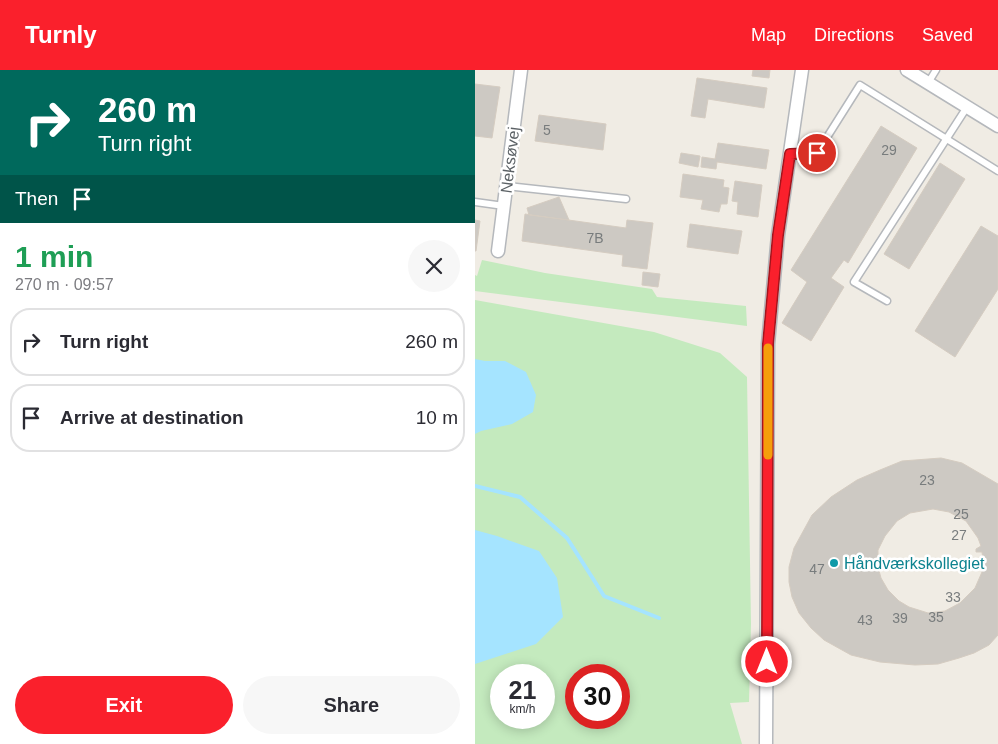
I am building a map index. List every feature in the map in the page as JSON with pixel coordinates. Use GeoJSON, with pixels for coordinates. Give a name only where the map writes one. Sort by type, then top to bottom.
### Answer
{"type":"FeatureCollection","features":[{"type":"Feature","properties":{"kind":"street","name":"Neksøvej"},"geometry":{"type":"LineString","coordinates":[[498,250],[521,70]]}},
{"type":"Feature","properties":{"kind":"street"},"geometry":{"type":"LineString","coordinates":[[767,743],[768,344],[778,235],[802,70]]}},
{"type":"Feature","properties":{"kind":"street"},"geometry":{"type":"LineString","coordinates":[[912,71],[998,126]]}},
{"type":"Feature","properties":{"kind":"lane"},"geometry":{"type":"LineString","coordinates":[[928,83],[936,70]]}},
{"type":"Feature","properties":{"kind":"lane"},"geometry":{"type":"LineString","coordinates":[[790,154],[817,153],[860,85],[998,171]]}},
{"type":"Feature","properties":{"kind":"lane"},"geometry":{"type":"LineString","coordinates":[[887,301],[854,282],[967,107]]}},
{"type":"Feature","properties":{"kind":"lane"},"geometry":{"type":"LineString","coordinates":[[507,186],[626,199]]}},
{"type":"Feature","properties":{"kind":"lane"},"geometry":{"type":"LineString","coordinates":[[475,202],[504,206]]}},
{"type":"Feature","properties":{"kind":"green space"},"geometry":{"type":"Polygon","coordinates":[[[482,260],[545,273],[652,289],[657,297],[746,306],[747,326],[475,291],[475,275],[477,276],[482,260]]]}},
{"type":"Feature","properties":{"kind":"green space"},"geometry":{"type":"Polygon","coordinates":[[[475,300],[654,332],[720,353],[747,377],[751,624],[749,702],[730,703],[742,744],[475,744],[475,300]]]}},
{"type":"Feature","properties":{"kind":"water"},"geometry":{"type":"Polygon","coordinates":[[[475,359],[505,361],[526,372],[536,395],[533,412],[512,424],[475,434],[475,359]]]}},
{"type":"Feature","properties":{"kind":"water"},"geometry":{"type":"Polygon","coordinates":[[[475,530],[539,551],[557,578],[563,617],[536,644],[475,664],[475,530]]]}},
{"type":"Feature","properties":{"kind":"building"},"geometry":{"type":"Polygon","coordinates":[[[753,70],[770,70],[769,78],[752,76],[753,70]]]}},
{"type":"Feature","properties":{"kind":"building"},"geometry":{"type":"Polygon","coordinates":[[[697,78],[767,88],[764,108],[708,99],[705,118],[691,116],[697,78]]]}},
{"type":"Feature","properties":{"kind":"building"},"geometry":{"type":"Polygon","coordinates":[[[475,84],[500,87],[492,138],[475,136],[475,84]]]}},
{"type":"Feature","properties":{"kind":"building"},"geometry":{"type":"Polygon","coordinates":[[[539,115],[606,124],[603,150],[535,141],[539,115]]]}},
{"type":"Feature","properties":{"kind":"building"},"geometry":{"type":"Polygon","coordinates":[[[881,126],[917,148],[848,263],[844,260],[831,278],[844,287],[811,341],[782,323],[807,282],[791,270],[881,126]]]}},
{"type":"Feature","properties":{"kind":"building"},"geometry":{"type":"Polygon","coordinates":[[[718,143],[769,150],[766,169],[717,162],[716,169],[701,167],[702,157],[715,159],[718,143]]]}},
{"type":"Feature","properties":{"kind":"building"},"geometry":{"type":"Polygon","coordinates":[[[681,153],[700,156],[698,167],[679,163],[681,153]]]}},
{"type":"Feature","properties":{"kind":"building"},"geometry":{"type":"Polygon","coordinates":[[[940,163],[965,179],[909,269],[884,254],[940,163]]]}},
{"type":"Feature","properties":{"kind":"building"},"geometry":{"type":"Polygon","coordinates":[[[683,174],[724,180],[723,187],[729,188],[727,204],[721,204],[719,212],[701,209],[703,200],[680,197],[683,174]]]}},
{"type":"Feature","properties":{"kind":"building"},"geometry":{"type":"Polygon","coordinates":[[[735,181],[762,185],[758,217],[737,214],[738,202],[732,201],[735,181]]]}},
{"type":"Feature","properties":{"kind":"building"},"geometry":{"type":"Polygon","coordinates":[[[559,197],[569,220],[529,215],[527,208],[559,197]]]}},
{"type":"Feature","properties":{"kind":"building"},"geometry":{"type":"Polygon","coordinates":[[[525,214],[626,228],[627,220],[653,223],[647,269],[622,266],[623,255],[522,241],[525,214]]]}},
{"type":"Feature","properties":{"kind":"building"},"geometry":{"type":"Polygon","coordinates":[[[475,220],[480,221],[476,251],[475,251],[475,220]]]}},
{"type":"Feature","properties":{"kind":"building"},"geometry":{"type":"Polygon","coordinates":[[[690,224],[742,231],[738,254],[687,247],[690,224]]]}},
{"type":"Feature","properties":{"kind":"building"},"geometry":{"type":"Polygon","coordinates":[[[981,226],[998,236],[998,289],[955,357],[915,331],[981,226]]]}},
{"type":"Feature","properties":{"kind":"building"},"geometry":{"type":"Polygon","coordinates":[[[643,272],[660,274],[658,287],[642,285],[643,272]]]}},
{"type":"Feature","properties":{"kind":"building","name":"Håndværkskollegiet"},"geometry":{"type":"Polygon","coordinates":[[[941,458],[962,463],[998,484],[998,635],[989,645],[974,653],[938,664],[915,665],[880,662],[851,655],[824,640],[811,628],[799,613],[792,597],[789,582],[789,567],[794,548],[812,515],[831,497],[857,480],[902,461],[941,458]],[[933,509],[910,513],[897,521],[885,536],[878,550],[878,567],[881,578],[888,590],[899,601],[909,607],[928,613],[945,611],[960,603],[975,588],[982,572],[982,552],[976,552],[976,549],[981,546],[978,538],[966,521],[949,512],[933,509]]]}},
{"type":"Feature","properties":{"kind":"waterway"},"geometry":{"type":"LineString","coordinates":[[475,486],[520,497],[567,538],[604,596],[659,618]]}},
{"type":"Feature","properties":{"kind":"slow traffic"},"geometry":{"type":"LineString","coordinates":[[768,348],[768,455]]}},
{"type":"Feature","properties":{"kind":"place","name":"Håndværkskollegiet"},"geometry":{"type":"Point","coordinates":[834,563]}},
{"type":"Feature","properties":{"kind":"route"},"geometry":{"type":"LineString","coordinates":[[767,662],[768,344],[778,235],[790,154],[817,153]]}}]}
